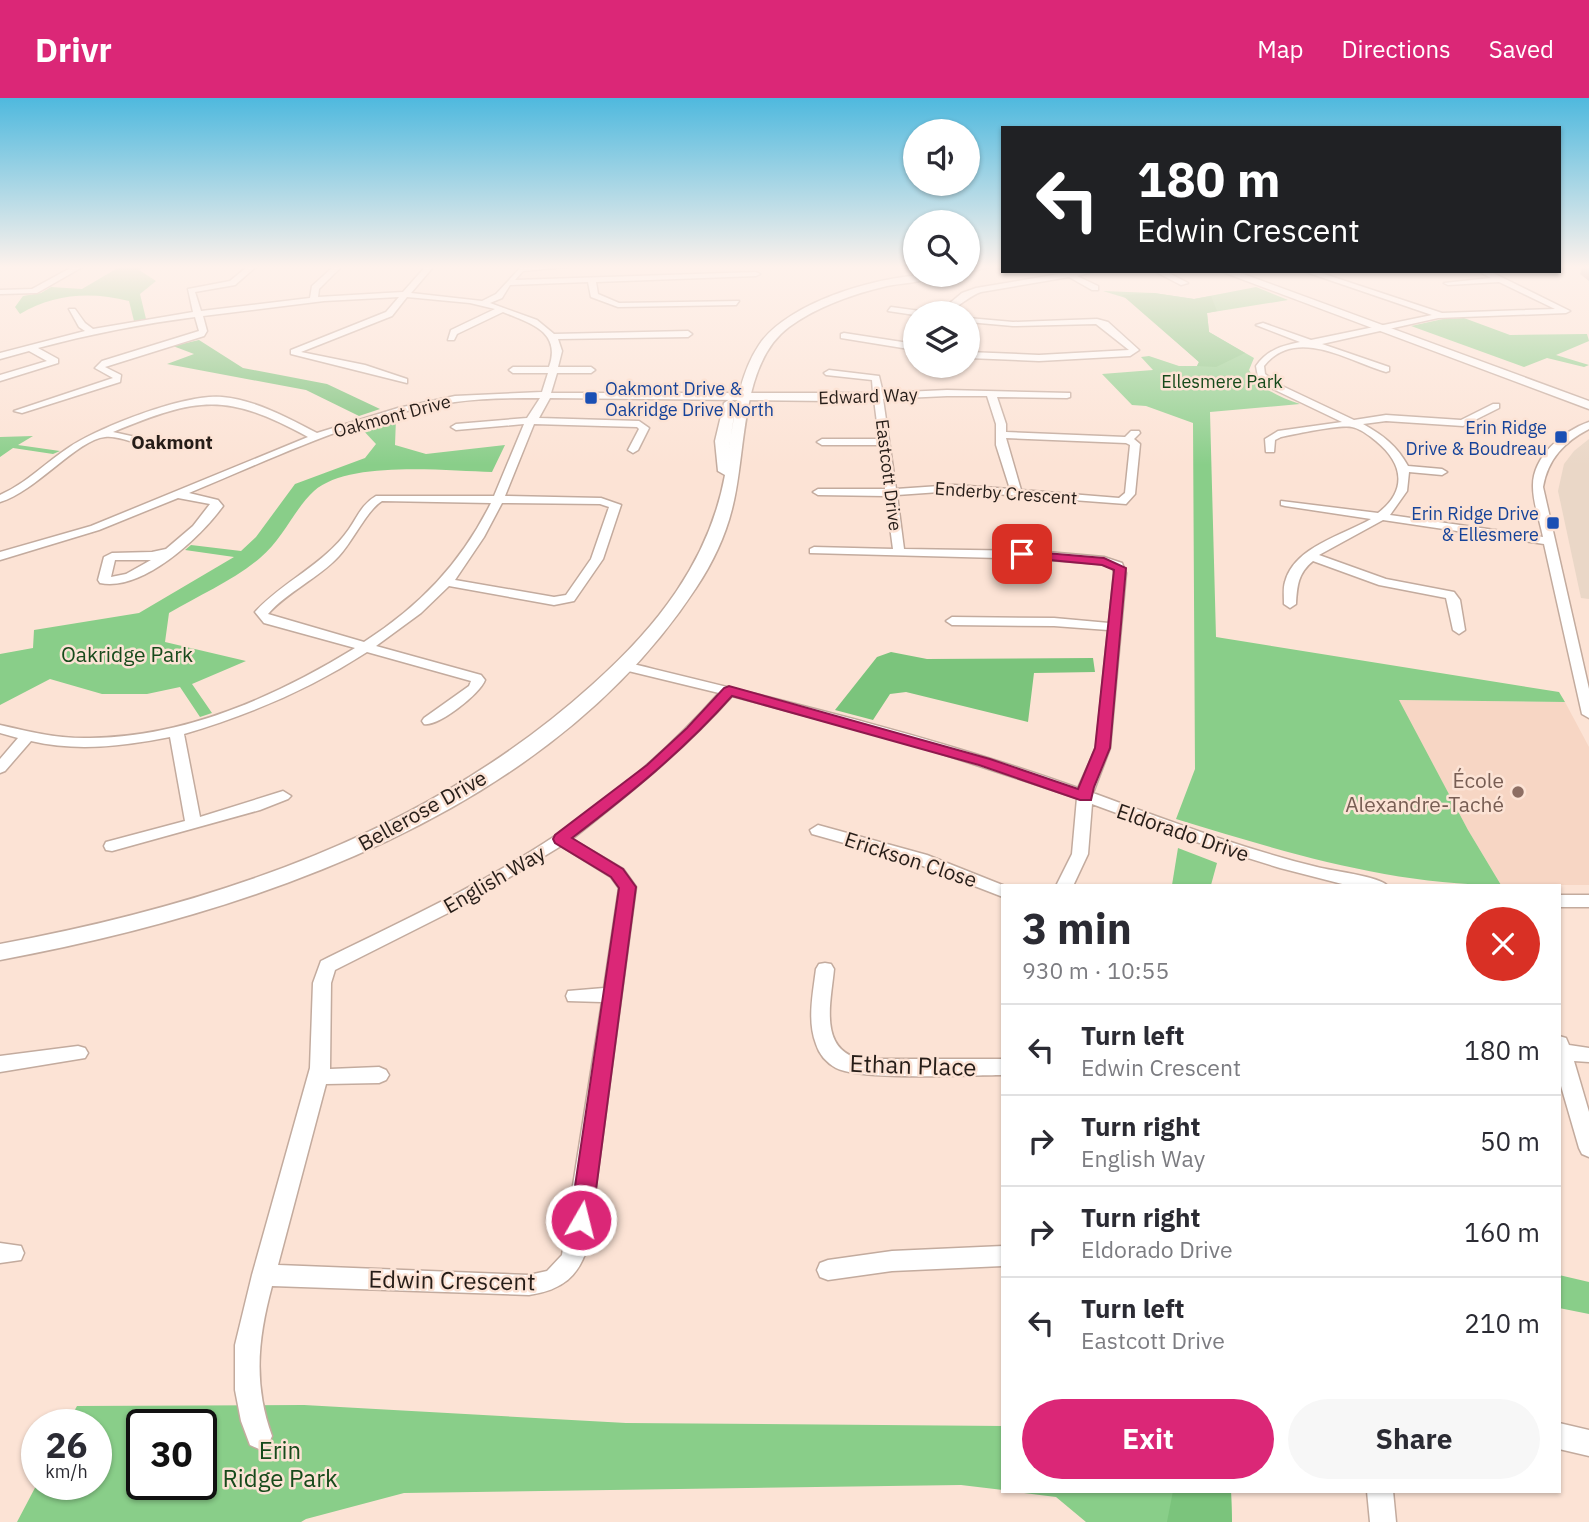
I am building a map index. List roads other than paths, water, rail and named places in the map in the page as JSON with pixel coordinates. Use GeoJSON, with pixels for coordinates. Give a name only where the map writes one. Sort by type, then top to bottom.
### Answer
{"type":"FeatureCollection","features":[{"type":"Feature","properties":{"kind":"main road","name":"Bellerose Drive"},"geometry":{"type":"LineString","coordinates":[[754,339],[761,332]]}},
{"type":"Feature","properties":{"kind":"main road","name":"Bellerose Drive"},"geometry":{"type":"LineString","coordinates":[[738,398],[760,351],[779,332]]}},
{"type":"Feature","properties":{"kind":"main road"},"geometry":{"type":"LineString","coordinates":[[1392,332],[1589,405]]}},
{"type":"Feature","properties":{"kind":"main road"},"geometry":{"type":"LineString","coordinates":[[1393,332],[1589,398]]}},
{"type":"Feature","properties":{"kind":"main road","name":"Bellerose Drive"},"geometry":{"type":"LineString","coordinates":[[0,952],[36,947],[177,914],[255,888],[354,848],[431,808],[503,765],[554,728],[625,666],[672,611],[707,556],[727,500],[738,398],[735,382]]}},
{"type":"Feature","properties":{"kind":"street"},"geometry":{"type":"LineString","coordinates":[[0,356],[90,332]]}},
{"type":"Feature","properties":{"kind":"street"},"geometry":{"type":"LineString","coordinates":[[19,411],[117,380],[118,377],[99,369],[99,366],[202,332]]}},
{"type":"Feature","properties":{"kind":"street"},"geometry":{"type":"LineString","coordinates":[[345,332],[294,352],[362,367],[404,381]]}},
{"type":"Feature","properties":{"kind":"street"},"geometry":{"type":"LineString","coordinates":[[451,338],[454,332]]}},
{"type":"Feature","properties":{"kind":"street"},"geometry":{"type":"LineString","coordinates":[[0,729],[28,736],[89,741],[134,739],[176,732],[225,718],[271,699],[364,648],[412,614],[446,582],[474,546],[530,421],[536,417],[541,395],[553,377],[552,370],[559,355],[553,337],[547,332]]}},
{"type":"Feature","properties":{"kind":"street"},"geometry":{"type":"LineString","coordinates":[[980,356],[1039,358],[1130,353],[1135,350],[1115,332]]}},
{"type":"Feature","properties":{"kind":"street"},"geometry":{"type":"LineString","coordinates":[[1281,332],[1386,369]]}},
{"type":"Feature","properties":{"kind":"street"},"geometry":{"type":"LineString","coordinates":[[1290,604],[1287,590],[1291,577],[1300,564],[1391,512],[1404,487],[1405,469],[1388,445],[1352,423],[1288,395],[1268,383],[1259,373],[1264,359],[1280,351],[1358,332]]}},
{"type":"Feature","properties":{"kind":"street"},"geometry":{"type":"LineString","coordinates":[[553,337],[688,334]]}},
{"type":"Feature","properties":{"kind":"street"},"geometry":{"type":"LineString","coordinates":[[844,336],[902,345]]}},
{"type":"Feature","properties":{"kind":"street"},"geometry":{"type":"LineString","coordinates":[[0,378],[55,361],[30,348]]}},
{"type":"Feature","properties":{"kind":"street"},"geometry":{"type":"LineString","coordinates":[[513,370],[591,370]]}},
{"type":"Feature","properties":{"kind":"street"},"geometry":{"type":"LineString","coordinates":[[829,373],[875,377],[878,397]]}},
{"type":"Feature","properties":{"kind":"street"},"geometry":{"type":"LineString","coordinates":[[1268,383],[1290,382]]}},
{"type":"Feature","properties":{"kind":"street","name":"Edward Way"},"geometry":{"type":"LineString","coordinates":[[738,398],[878,397],[940,393],[1067,395]]}},
{"type":"Feature","properties":{"kind":"street"},"geometry":{"type":"LineString","coordinates":[[991,394],[1001,424],[1001,445],[1016,491]]}},
{"type":"Feature","properties":{"kind":"street","name":"Oakmont Drive"},"geometry":{"type":"LineString","coordinates":[[0,556],[78,534],[316,437],[437,402],[475,397],[541,395],[738,398]]}},
{"type":"Feature","properties":{"kind":"street","name":"Eastcott Drive"},"geometry":{"type":"LineString","coordinates":[[878,397],[899,553]]}},
{"type":"Feature","properties":{"kind":"street"},"geometry":{"type":"LineString","coordinates":[[0,499],[29,486],[68,453],[102,433],[146,416],[217,400],[266,411],[316,437]]}},
{"type":"Feature","properties":{"kind":"street"},"geometry":{"type":"LineString","coordinates":[[1270,450],[1269,440],[1278,434],[1399,418],[1463,423],[1496,407]]}},
{"type":"Feature","properties":{"kind":"street"},"geometry":{"type":"LineString","coordinates":[[456,427],[530,421],[639,424],[644,428],[633,450]]}},
{"type":"Feature","properties":{"kind":"street"},"geometry":{"type":"LineString","coordinates":[[1589,425],[1556,447],[1540,471],[1538,495],[1583,667],[1589,714]]}},
{"type":"Feature","properties":{"kind":"street"},"geometry":{"type":"LineString","coordinates":[[102,433],[154,444]]}},
{"type":"Feature","properties":{"kind":"street","name":"Enderby Crescent"},"geometry":{"type":"LineString","coordinates":[[818,492],[942,488],[1016,491],[1124,503],[1130,494],[1135,443],[1132,436],[1001,435]]}},
{"type":"Feature","properties":{"kind":"street"},"geometry":{"type":"LineString","coordinates":[[822,442],[883,442]]}},
{"type":"Feature","properties":{"kind":"street","name":"Oakmont Drive"},"geometry":{"type":"LineString","coordinates":[[292,446],[309,452]]}},
{"type":"Feature","properties":{"kind":"street"},"geometry":{"type":"LineString","coordinates":[[1405,469],[1442,472]]}},
{"type":"Feature","properties":{"kind":"street"},"geometry":{"type":"LineString","coordinates":[[29,486],[42,488]]}},
{"type":"Feature","properties":{"kind":"street"},"geometry":{"type":"LineString","coordinates":[[169,552],[152,556],[112,557],[108,560],[104,580],[123,580],[169,552],[198,530],[217,506],[214,502],[177,494]]}},
{"type":"Feature","properties":{"kind":"street"},"geometry":{"type":"LineString","coordinates":[[429,721],[475,688],[476,678],[269,620],[263,617],[261,612],[333,556],[375,500],[389,497],[606,502],[616,508],[597,559],[570,598],[550,600],[446,582]]}},
{"type":"Feature","properties":{"kind":"street"},"geometry":{"type":"LineString","coordinates":[[1285,503],[1549,541]]}},
{"type":"Feature","properties":{"kind":"street","name":"Eastcott Drive"},"geometry":{"type":"LineString","coordinates":[[814,551],[1036,555],[1115,564],[1121,573],[1102,748],[1086,787],[1080,854],[1066,884]]}},
{"type":"Feature","properties":{"kind":"street"},"geometry":{"type":"LineString","coordinates":[[1311,556],[1383,582],[1450,595],[1454,600],[1459,631]]}},
{"type":"Feature","properties":{"kind":"street"},"geometry":{"type":"LineString","coordinates":[[952,621],[1054,622],[1114,627]]}},
{"type":"Feature","properties":{"kind":"street","name":"Eldorado Drive"},"geometry":{"type":"LineString","coordinates":[[625,666],[729,691],[984,762],[1086,796],[1311,879],[1360,884]]}},
{"type":"Feature","properties":{"kind":"street","name":"English Way"},"geometry":{"type":"LineString","coordinates":[[258,1436],[247,1403],[246,1367],[250,1329],[318,1077],[322,1045],[322,983],[327,966],[456,902],[561,839],[652,768],[693,731],[729,691]]}},
{"type":"Feature","properties":{"kind":"street"},"geometry":{"type":"LineString","coordinates":[[176,732],[194,824]]}},
{"type":"Feature","properties":{"kind":"street"},"geometry":{"type":"LineString","coordinates":[[0,768],[28,736]]}},
{"type":"Feature","properties":{"kind":"street"},"geometry":{"type":"LineString","coordinates":[[112,846],[283,796]]}},
{"type":"Feature","properties":{"kind":"street","name":"Erickson Close"},"geometry":{"type":"LineString","coordinates":[[818,830],[898,851],[1001,890]]}},
{"type":"Feature","properties":{"kind":"street","name":"Edwin Crescent"},"geometry":{"type":"LineString","coordinates":[[263,1275],[529,1284],[548,1282],[564,1274],[577,1245],[628,887],[617,873],[561,839]]}},
{"type":"Feature","properties":{"kind":"street"},"geometry":{"type":"LineString","coordinates":[[1561,901],[1589,901]]}},
{"type":"Feature","properties":{"kind":"street","name":"Ethan Place"},"geometry":{"type":"LineString","coordinates":[[825,969],[823,1041],[827,1052],[839,1063],[861,1067],[1001,1067]]}},
{"type":"Feature","properties":{"kind":"street"},"geometry":{"type":"LineString","coordinates":[[575,996],[613,995]]}},
{"type":"Feature","properties":{"kind":"street"},"geometry":{"type":"LineString","coordinates":[[1589,1055],[1561,1048],[1589,1148]]}},
{"type":"Feature","properties":{"kind":"street"},"geometry":{"type":"LineString","coordinates":[[0,1064],[78,1054]]}},
{"type":"Feature","properties":{"kind":"street"},"geometry":{"type":"LineString","coordinates":[[318,1077],[379,1075]]}},
{"type":"Feature","properties":{"kind":"street"},"geometry":{"type":"LineString","coordinates":[[828,1270],[892,1261],[1001,1256]]}},
{"type":"Feature","properties":{"kind":"street"},"geometry":{"type":"LineString","coordinates":[[1561,1436],[1589,1443]]}},
{"type":"Feature","properties":{"kind":"street"},"geometry":{"type":"LineString","coordinates":[[1380,1493],[1383,1522]]}},
{"type":"Feature","properties":{"kind":"place","name":"Oakmont Drive & Oakridge Drive North"},"geometry":{"type":"Point","coordinates":[591,398]}},
{"type":"Feature","properties":{"kind":"place","name":"Erin Ridge Drive & Boudreau"},"geometry":{"type":"Point","coordinates":[1561,437]}},
{"type":"Feature","properties":{"kind":"place","name":"Erin Ridge Drive & Ellesmere"},"geometry":{"type":"Point","coordinates":[1553,523]}},
{"type":"Feature","properties":{"kind":"place","name":"École Alexandre-Taché"},"geometry":{"type":"Point","coordinates":[1518,792]}},
{"type":"Feature","properties":{"kind":"district","name":"Oakmont"},"geometry":{"type":"Point","coordinates":[172,442]}},
{"type":"Feature","properties":{"kind":"park label","name":"Ellesmere Park"},"geometry":{"type":"Point","coordinates":[1222,381]}},
{"type":"Feature","properties":{"kind":"park label","name":"Oakridge Park"},"geometry":{"type":"Point","coordinates":[127,654]}},
{"type":"Feature","properties":{"kind":"park label","name":"Erin Ridge Park"},"geometry":{"type":"Point","coordinates":[280,1464]}}]}
